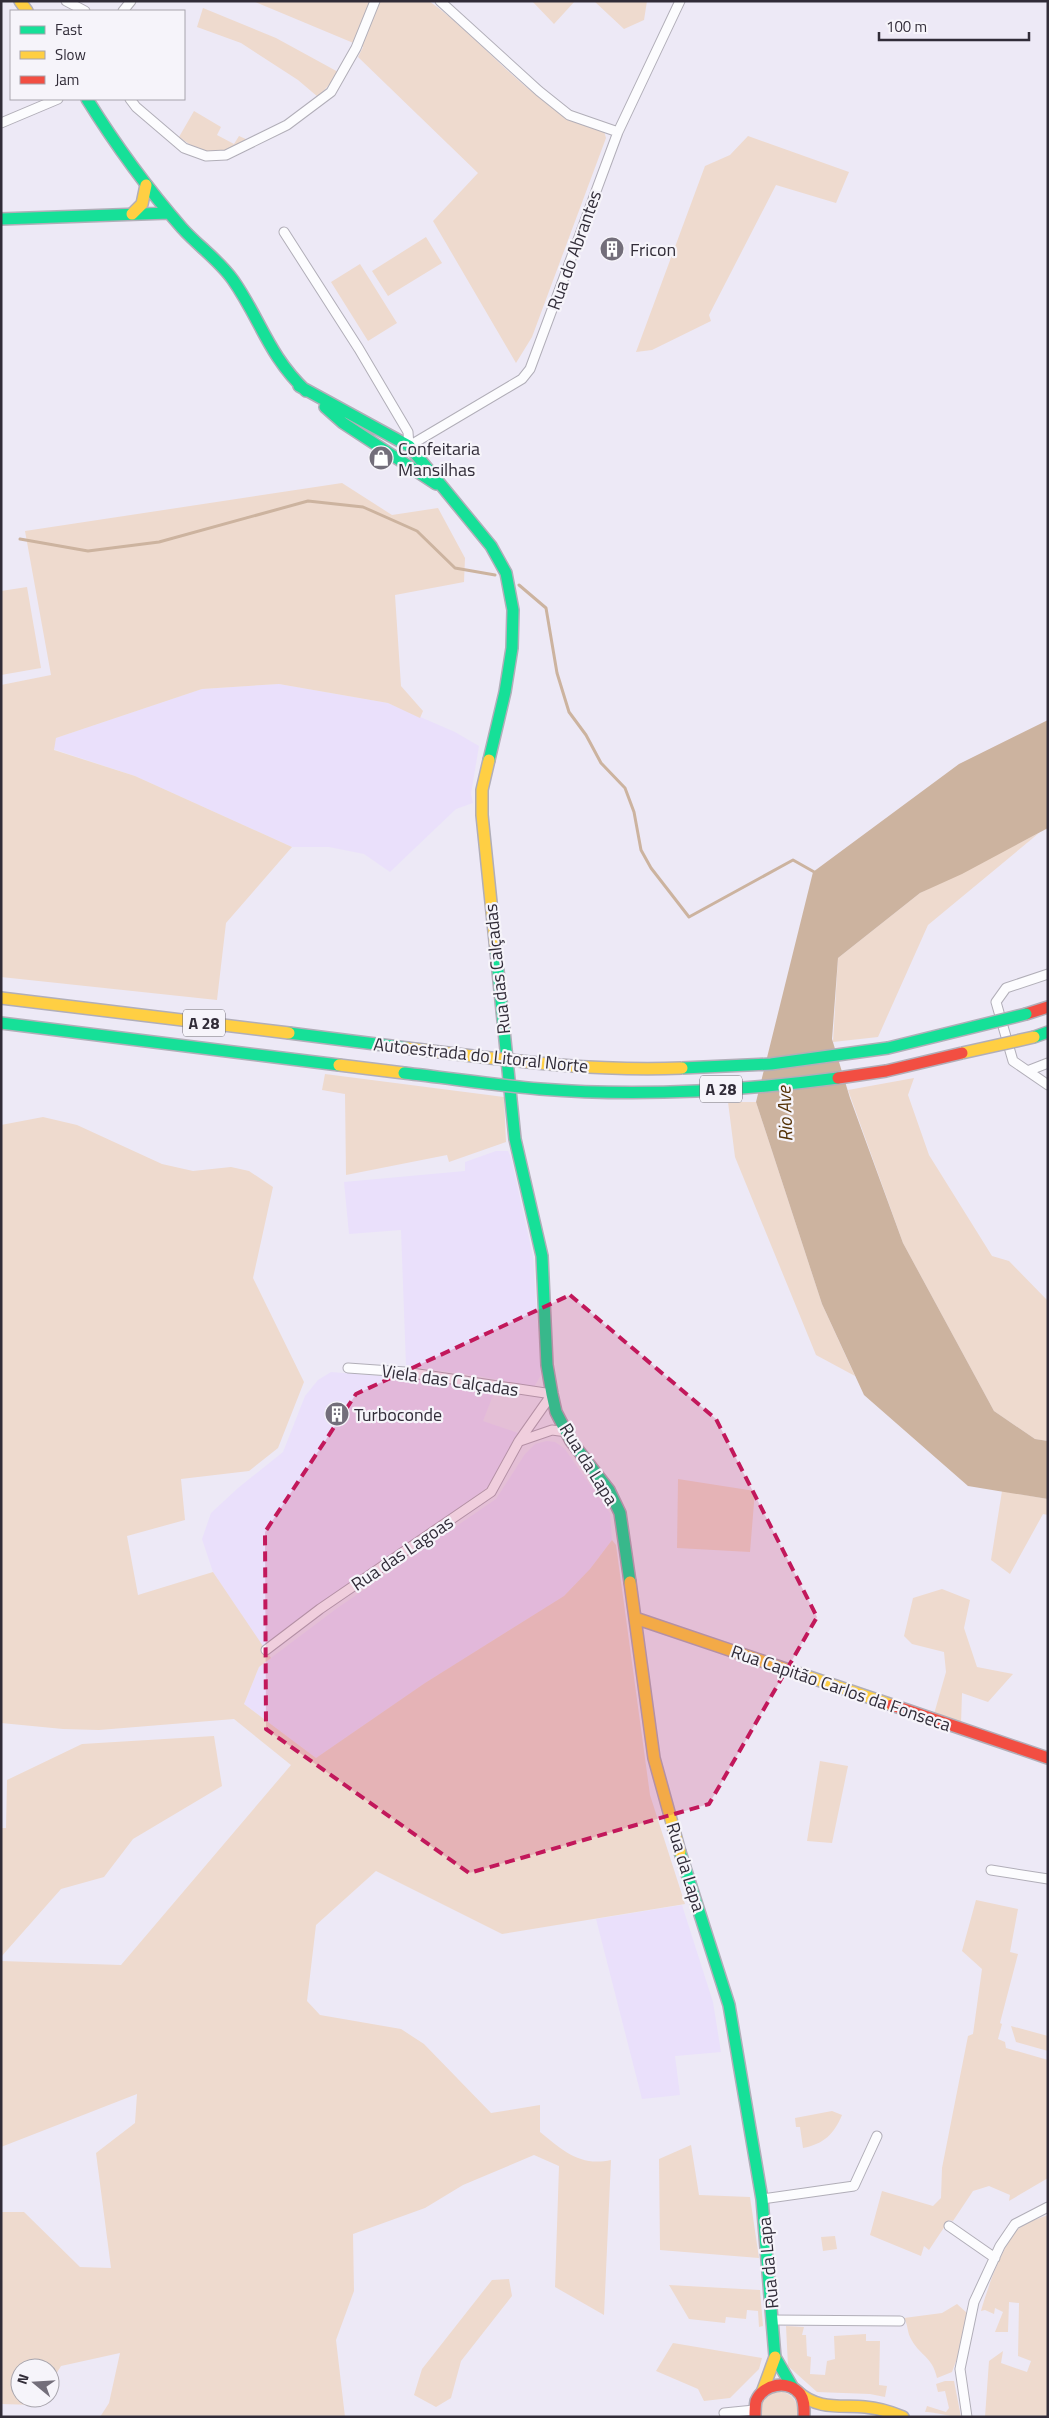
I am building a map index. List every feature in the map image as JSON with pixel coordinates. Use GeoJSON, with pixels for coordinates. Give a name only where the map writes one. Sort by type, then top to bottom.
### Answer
{"type":"FeatureCollection","features":[{"type":"Feature","properties":{"kind":"main road"},"geometry":{"type":"LineString","coordinates":[[88,100],[146,185],[169,213],[233,280],[267,346],[292,381],[343,422],[447,491]]}},
{"type":"Feature","properties":{"kind":"main road"},"geometry":{"type":"LineString","coordinates":[[132,214],[142,204],[146,185]]}},
{"type":"Feature","properties":{"kind":"main road"},"geometry":{"type":"LineString","coordinates":[[1,219],[169,213]]}},
{"type":"Feature","properties":{"kind":"main road"},"geometry":{"type":"LineString","coordinates":[[299,386],[410,446],[399,460]]}},
{"type":"Feature","properties":{"kind":"main road","name":"Rua das Calçadas"},"geometry":{"type":"LineString","coordinates":[[410,446],[491,546],[506,573],[513,610],[512,648],[505,692],[482,790],[482,815],[515,1139],[542,1256],[547,1365],[552,1394]]}},
{"type":"Feature","properties":{"kind":"main road","name":"Autoestrada do Litoral Norte"},"geometry":{"type":"LineString","coordinates":[[1,998],[545,1065],[655,1069],[771,1064],[888,1048],[1048,1007]]}},
{"type":"Feature","properties":{"kind":"main road","name":"Autoestrada do Litoral Norte"},"geometry":{"type":"LineString","coordinates":[[1,1023],[540,1089],[653,1092],[768,1087],[886,1071],[1034,1037],[1048,1032]]}},
{"type":"Feature","properties":{"kind":"main road","name":"Rua da Lapa"},"geometry":{"type":"LineString","coordinates":[[552,1394],[556,1412],[567,1432],[609,1490],[620,1513],[654,1758],[670,1819],[729,2005],[762,2199],[773,2320],[775,2357],[763,2390],[754,2403],[754,2414]]}},
{"type":"Feature","properties":{"kind":"main road","name":"Rua Capitão Carlos da Fonseca"},"geometry":{"type":"LineString","coordinates":[[635,1618],[1048,1758]]}},
{"type":"Feature","properties":{"kind":"main road","name":"Rua da Lapa"},"geometry":{"type":"LineString","coordinates":[[775,2357],[785,2376],[796,2390]]}},
{"type":"Feature","properties":{"kind":"main road"},"geometry":{"type":"LineString","coordinates":[[763,2390],[776,2384],[796,2390],[805,2400],[829,2407],[874,2408],[903,2417]]}},
{"type":"Feature","properties":{"kind":"main road"},"geometry":{"type":"LineString","coordinates":[[796,2390],[804,2405],[804,2417]]}},
{"type":"Feature","properties":{"kind":"main road"},"geometry":{"type":"LineString","coordinates":[[809,2417],[814,2412],[829,2407]]}},
{"type":"Feature","properties":{"kind":"street"},"geometry":{"type":"LineString","coordinates":[[66,1],[83,10]]}},
{"type":"Feature","properties":{"kind":"street"},"geometry":{"type":"LineString","coordinates":[[131,100],[136,108],[184,148],[206,156],[226,155],[287,125],[331,92],[356,48],[375,1]]}},
{"type":"Feature","properties":{"kind":"street"},"geometry":{"type":"LineString","coordinates":[[440,1],[539,91],[569,114],[618,132]]}},
{"type":"Feature","properties":{"kind":"street","name":"Rua do Abrantes"},"geometry":{"type":"LineString","coordinates":[[410,446],[522,379],[530,369],[618,132],[680,1]]}},
{"type":"Feature","properties":{"kind":"street"},"geometry":{"type":"LineString","coordinates":[[1,123],[56,100]]}},
{"type":"Feature","properties":{"kind":"street"},"geometry":{"type":"LineString","coordinates":[[284,232],[359,349],[408,432],[410,446]]}},
{"type":"Feature","properties":{"kind":"street"},"geometry":{"type":"LineString","coordinates":[[1048,974],[1006,988],[996,1002],[1013,1061],[1030,1070],[1048,1085]]}},
{"type":"Feature","properties":{"kind":"street"},"geometry":{"type":"LineString","coordinates":[[1030,1070],[1048,1063]]}},
{"type":"Feature","properties":{"kind":"street","name":"Viela das Calçadas"},"geometry":{"type":"LineString","coordinates":[[348,1368],[405,1372],[552,1394]]}},
{"type":"Feature","properties":{"kind":"street","name":"Rua das Lagoas"},"geometry":{"type":"LineString","coordinates":[[266,1650],[320,1609],[491,1492],[519,1441],[552,1394]]}},
{"type":"Feature","properties":{"kind":"street"},"geometry":{"type":"LineString","coordinates":[[519,1441],[535,1434],[552,1430],[567,1432]]}},
{"type":"Feature","properties":{"kind":"street"},"geometry":{"type":"LineString","coordinates":[[991,1870],[1048,1879]]}},
{"type":"Feature","properties":{"kind":"street"},"geometry":{"type":"LineString","coordinates":[[762,2199],[854,2186],[876,2136]]}},
{"type":"Feature","properties":{"kind":"street"},"geometry":{"type":"LineString","coordinates":[[967,2417],[960,2369],[974,2302],[995,2258],[1015,2224],[1048,2208]]}},
{"type":"Feature","properties":{"kind":"street"},"geometry":{"type":"LineString","coordinates":[[949,2226],[995,2258]]}},
{"type":"Feature","properties":{"kind":"street"},"geometry":{"type":"LineString","coordinates":[[773,2320],[900,2321]]}},
{"type":"Feature","properties":{"kind":"street"},"geometry":{"type":"LineString","coordinates":[[724,2412],[754,2414]]}},
{"type":"Feature","properties":{"kind":"highlighted area"},"geometry":{"type":"Polygon","coordinates":[[[570,1295],[716,1419],[817,1617],[709,1804],[469,1873],[266,1729],[265,1532],[356,1394],[570,1295]]]}},
{"type":"Feature","properties":{"kind":"shaded area"},"geometry":{"type":"Polygon","coordinates":[[[253,1],[429,1],[549,105],[576,122],[604,131],[606,138],[532,337],[516,363],[433,221],[478,173],[358,57],[363,47],[253,1]]]}},
{"type":"Feature","properties":{"kind":"shaded area"},"geometry":{"type":"Polygon","coordinates":[[[532,1],[575,1],[554,24],[532,1]]]}},
{"type":"Feature","properties":{"kind":"shaded area"},"geometry":{"type":"Polygon","coordinates":[[[594,1],[647,1],[644,20],[624,29],[594,1]]]}},
{"type":"Feature","properties":{"kind":"shaded area"},"geometry":{"type":"Polygon","coordinates":[[[203,8],[276,38],[340,73],[318,97],[298,80],[241,43],[197,27],[203,8]]]}},
{"type":"Feature","properties":{"kind":"shaded area"},"geometry":{"type":"Polygon","coordinates":[[[194,111],[221,127],[217,135],[234,144],[239,136],[248,140],[238,146],[220,152],[205,152],[197,149],[179,137],[194,111]]]}},
{"type":"Feature","properties":{"kind":"shaded area"},"geometry":{"type":"Polygon","coordinates":[[[748,136],[849,172],[836,203],[776,185],[709,315],[711,321],[652,350],[636,352],[705,166],[730,155],[748,136]]]}},
{"type":"Feature","properties":{"kind":"shaded area"},"geometry":{"type":"Polygon","coordinates":[[[426,237],[442,263],[388,296],[372,271],[426,237]]]}},
{"type":"Feature","properties":{"kind":"shaded area"},"geometry":{"type":"Polygon","coordinates":[[[360,264],[397,323],[368,341],[331,282],[360,264]]]}},
{"type":"Feature","properties":{"kind":"shaded area"},"geometry":{"type":"Polygon","coordinates":[[[342,483],[392,515],[438,508],[465,558],[464,582],[395,595],[401,686],[423,711],[420,718],[388,703],[279,684],[202,689],[56,738],[54,750],[135,776],[292,847],[226,923],[217,1000],[1,977],[1,685],[51,675],[25,531],[342,483]]]}},
{"type":"Feature","properties":{"kind":"shaded area"},"geometry":{"type":"Polygon","coordinates":[[[27,587],[41,668],[1,675],[1,591],[27,587]]]}},
{"type":"Feature","properties":{"kind":"shaded area"},"geometry":{"type":"Polygon","coordinates":[[[279,684],[388,703],[455,732],[479,746],[471,794],[473,803],[456,809],[390,872],[364,854],[329,847],[292,847],[135,776],[53,749],[56,738],[202,689],[279,684]]]}},
{"type":"Feature","properties":{"kind":"shaded area"},"geometry":{"type":"Polygon","coordinates":[[[1039,833],[928,925],[878,1037],[833,1042],[838,958],[920,893],[1039,833]]]}},
{"type":"Feature","properties":{"kind":"shaded area"},"geometry":{"type":"Polygon","coordinates":[[[325,1074],[504,1097],[506,1142],[449,1162],[447,1155],[346,1175],[345,1094],[322,1090],[325,1074]]]}},
{"type":"Feature","properties":{"kind":"shaded area"},"geometry":{"type":"Polygon","coordinates":[[[914,1078],[908,1095],[929,1155],[992,1256],[1009,1261],[1048,1301],[1048,1441],[1035,1439],[994,1411],[903,1243],[848,1090],[914,1078]]]}},
{"type":"Feature","properties":{"kind":"shaded area"},"geometry":{"type":"Polygon","coordinates":[[[728,1102],[756,1102],[822,1304],[855,1376],[816,1355],[735,1157],[728,1102]]]}},
{"type":"Feature","properties":{"kind":"shaded area"},"geometry":{"type":"Polygon","coordinates":[[[43,1117],[77,1125],[162,1164],[193,1171],[231,1167],[249,1171],[273,1187],[253,1278],[304,1382],[278,1448],[249,1471],[181,1479],[185,1520],[127,1536],[138,1595],[213,1572],[271,1658],[259,1667],[244,1704],[316,1758],[425,1683],[564,1596],[590,1569],[612,1540],[616,1545],[650,1795],[685,1904],[502,1934],[376,1871],[316,1925],[307,2001],[320,2015],[401,2029],[424,2044],[491,2113],[540,2105],[540,2132],[556,2145],[581,2159],[600,2162],[611,2160],[604,2315],[555,2287],[559,2166],[534,2155],[463,2185],[425,2208],[353,2234],[354,2291],[336,2340],[345,2417],[100,2417],[109,2403],[120,2353],[60,2368],[60,2358],[10,2358],[10,2404],[1,2404],[1,2212],[24,2212],[80,2267],[111,2268],[96,2153],[135,2123],[137,2094],[1,2147],[1,1961],[121,1965],[291,1765],[234,1719],[99,1730],[63,1729],[1,1723],[1,1125],[43,1117]]]}},
{"type":"Feature","properties":{"kind":"shaded area"},"geometry":{"type":"Polygon","coordinates":[[[496,1151],[508,1151],[511,1157],[533,1256],[541,1375],[534,1387],[479,1376],[406,1366],[401,1230],[349,1234],[344,1182],[465,1171],[465,1162],[496,1151]]]}},
{"type":"Feature","properties":{"kind":"shaded area"},"geometry":{"type":"Polygon","coordinates":[[[331,1372],[432,1380],[495,1390],[483,1421],[518,1433],[488,1487],[262,1646],[213,1572],[202,1539],[211,1513],[238,1488],[283,1452],[305,1396],[318,1380],[331,1372]]]}},
{"type":"Feature","properties":{"kind":"shaded area"},"geometry":{"type":"Polygon","coordinates":[[[547,1441],[555,1442],[564,1448],[610,1513],[612,1540],[590,1569],[564,1596],[425,1683],[316,1758],[244,1704],[259,1667],[336,1609],[496,1499],[525,1454],[535,1444],[547,1441]]]}},
{"type":"Feature","properties":{"kind":"shaded area"},"geometry":{"type":"Polygon","coordinates":[[[678,1479],[755,1491],[750,1552],[677,1548],[678,1479]]]}},
{"type":"Feature","properties":{"kind":"shaded area"},"geometry":{"type":"Polygon","coordinates":[[[1002,1491],[1048,1499],[1048,1515],[1043,1514],[1010,1574],[991,1560],[1002,1491]]]}},
{"type":"Feature","properties":{"kind":"shaded area"},"geometry":{"type":"Polygon","coordinates":[[[942,1589],[970,1600],[964,1628],[977,1667],[1013,1674],[988,1702],[962,1693],[961,1724],[934,1714],[946,1672],[944,1652],[912,1644],[904,1636],[913,1598],[942,1589]]]}},
{"type":"Feature","properties":{"kind":"shaded area"},"geometry":{"type":"Polygon","coordinates":[[[214,1736],[222,1786],[133,1839],[104,1877],[61,1889],[1,1957],[1,1828],[6,1828],[7,1780],[82,1744],[214,1736]]]}},
{"type":"Feature","properties":{"kind":"shaded area"},"geometry":{"type":"Polygon","coordinates":[[[820,1761],[848,1766],[832,1843],[807,1841],[820,1761]]]}},
{"type":"Feature","properties":{"kind":"shaded area"},"geometry":{"type":"Polygon","coordinates":[[[976,1900],[1018,1909],[1010,1952],[1018,1954],[1000,2023],[1002,2024],[998,2039],[1005,2042],[1006,2048],[1048,2060],[1048,2178],[1009,2201],[1010,2195],[989,2186],[973,2191],[953,2221],[949,2220],[929,2250],[924,2246],[921,2256],[870,2235],[882,2191],[933,2206],[941,2198],[942,2168],[968,2036],[973,2034],[982,1969],[962,1951],[976,1900]]]}},
{"type":"Feature","properties":{"kind":"shaded area"},"geometry":{"type":"Polygon","coordinates":[[[682,1905],[713,2002],[721,2052],[675,2056],[680,2095],[642,2099],[596,1919],[682,1905]]]}},
{"type":"Feature","properties":{"kind":"shaded area"},"geometry":{"type":"Polygon","coordinates":[[[1011,2026],[1048,2036],[1048,2051],[1016,2042],[1011,2026]]]}},
{"type":"Feature","properties":{"kind":"shaded area"},"geometry":{"type":"Polygon","coordinates":[[[832,2111],[842,2115],[832,2133],[817,2144],[803,2148],[800,2127],[796,2127],[795,2118],[832,2111]]]}},
{"type":"Feature","properties":{"kind":"shaded area"},"geometry":{"type":"Polygon","coordinates":[[[691,2145],[699,2195],[750,2197],[759,2258],[660,2250],[659,2159],[691,2145]]]}},
{"type":"Feature","properties":{"kind":"shaded area"},"geometry":{"type":"Polygon","coordinates":[[[1048,2215],[1048,2417],[985,2417],[989,2361],[1003,2351],[1001,2363],[1027,2372],[1031,2361],[1018,2356],[1019,2303],[1009,2302],[1008,2332],[995,2332],[1003,2312],[995,2308],[994,2314],[985,2310],[981,2311],[997,2265],[1015,2232],[1025,2224],[1048,2215]]]}},
{"type":"Feature","properties":{"kind":"shaded area"},"geometry":{"type":"Polygon","coordinates":[[[835,2236],[837,2249],[823,2251],[821,2237],[835,2236]]]}},
{"type":"Feature","properties":{"kind":"shaded area"},"geometry":{"type":"Polygon","coordinates":[[[509,2279],[512,2296],[461,2361],[451,2398],[436,2407],[414,2395],[422,2369],[492,2280],[509,2279]]]}},
{"type":"Feature","properties":{"kind":"shaded area"},"geometry":{"type":"Polygon","coordinates":[[[669,2285],[760,2290],[763,2326],[759,2327],[758,2311],[747,2310],[746,2319],[726,2317],[725,2323],[689,2319],[669,2285]]]}},
{"type":"Feature","properties":{"kind":"shaded area"},"geometry":{"type":"Polygon","coordinates":[[[957,2304],[967,2313],[963,2342],[952,2372],[937,2378],[929,2360],[917,2348],[910,2337],[904,2318],[942,2313],[957,2304]]]}},
{"type":"Feature","properties":{"kind":"shaded area"},"geometry":{"type":"Polygon","coordinates":[[[786,2326],[804,2327],[802,2335],[806,2335],[807,2356],[811,2357],[810,2374],[825,2375],[827,2361],[835,2359],[834,2336],[866,2334],[866,2341],[880,2341],[879,2385],[887,2386],[885,2397],[870,2394],[817,2392],[788,2366],[786,2326]]]}},
{"type":"Feature","properties":{"kind":"shaded area"},"geometry":{"type":"Polygon","coordinates":[[[673,2343],[762,2358],[759,2369],[730,2398],[704,2401],[698,2389],[656,2371],[673,2343]]]}},
{"type":"Feature","properties":{"kind":"shaded area"},"geometry":{"type":"Polygon","coordinates":[[[954,2381],[961,2417],[925,2412],[927,2406],[946,2412],[949,2408],[945,2391],[938,2392],[936,2384],[954,2381]]]}},
{"type":"Feature","properties":{"kind":"shaded area"},"geometry":{"type":"Polygon","coordinates":[[[775,2391],[781,2391],[793,2398],[797,2406],[797,2417],[760,2417],[762,2401],[767,2395],[775,2391]]]}},
{"type":"Feature","properties":{"kind":"water","name":"Rio Ave"},"geometry":{"type":"Polygon","coordinates":[[[1048,720],[1048,828],[962,874],[920,893],[838,958],[832,1039],[850,1098],[903,1243],[994,1411],[1035,1439],[1048,1441],[1048,1499],[968,1486],[864,1395],[822,1304],[756,1102],[813,872],[959,764],[1048,720]]]}},
{"type":"Feature","properties":{"kind":"waterway"},"geometry":{"type":"LineString","coordinates":[[20,539],[88,551],[159,542],[308,501],[363,507],[417,531],[455,568],[495,575]]}},
{"type":"Feature","properties":{"kind":"waterway"},"geometry":{"type":"LineString","coordinates":[[519,585],[546,608],[557,673],[569,712],[586,735],[601,763],[625,788],[634,812],[641,850],[651,868],[689,917],[793,860],[816,873]]}},
{"type":"Feature","properties":{"kind":"traffic: fast"},"geometry":{"type":"LineString","coordinates":[[88,100],[120,149],[156,197],[182,228],[233,280],[282,364],[306,391]]}},
{"type":"Feature","properties":{"kind":"traffic: fast"},"geometry":{"type":"LineString","coordinates":[[1,219],[169,213]]}},
{"type":"Feature","properties":{"kind":"traffic: fast"},"geometry":{"type":"LineString","coordinates":[[299,386],[409,446],[491,546],[506,573],[513,610],[512,648],[505,692],[489,760]]}},
{"type":"Feature","properties":{"kind":"traffic: fast"},"geometry":{"type":"LineString","coordinates":[[325,407],[343,423],[436,484]]}},
{"type":"Feature","properties":{"kind":"traffic: fast"},"geometry":{"type":"LineString","coordinates":[[496,951],[515,1139],[542,1256],[547,1365],[552,1394],[556,1412],[571,1441],[609,1490],[620,1513],[630,1582]]}},
{"type":"Feature","properties":{"kind":"traffic: fast"},"geometry":{"type":"LineString","coordinates":[[682,1068],[771,1064],[888,1048],[1026,1014]]}},
{"type":"Feature","properties":{"kind":"traffic: fast"},"geometry":{"type":"LineString","coordinates":[[1,1023],[339,1065]]}},
{"type":"Feature","properties":{"kind":"traffic: fast"},"geometry":{"type":"LineString","coordinates":[[1034,1037],[1048,1032]]}},
{"type":"Feature","properties":{"kind":"traffic: fast"},"geometry":{"type":"LineString","coordinates":[[289,1033],[407,1048]]}},
{"type":"Feature","properties":{"kind":"traffic: fast"},"geometry":{"type":"LineString","coordinates":[[404,1073],[506,1086],[615,1092],[727,1089],[838,1078]]}},
{"type":"Feature","properties":{"kind":"traffic: fast"},"geometry":{"type":"LineString","coordinates":[[680,1852],[729,2005],[762,2199],[775,2357],[793,2388]]}},
{"type":"Feature","properties":{"kind":"traffic: slow"},"geometry":{"type":"LineString","coordinates":[[20,1],[26,10]]}},
{"type":"Feature","properties":{"kind":"traffic: slow"},"geometry":{"type":"LineString","coordinates":[[132,214],[142,204],[146,185]]}},
{"type":"Feature","properties":{"kind":"traffic: slow"},"geometry":{"type":"LineString","coordinates":[[489,760],[482,790],[482,815],[496,951]]}},
{"type":"Feature","properties":{"kind":"traffic: slow"},"geometry":{"type":"LineString","coordinates":[[1,998],[289,1033]]}},
{"type":"Feature","properties":{"kind":"traffic: slow"},"geometry":{"type":"LineString","coordinates":[[962,1053],[1034,1037]]}},
{"type":"Feature","properties":{"kind":"traffic: slow"},"geometry":{"type":"LineString","coordinates":[[407,1048],[579,1066],[648,1069],[682,1068]]}},
{"type":"Feature","properties":{"kind":"traffic: slow"},"geometry":{"type":"LineString","coordinates":[[339,1065],[404,1073]]}},
{"type":"Feature","properties":{"kind":"traffic: slow"},"geometry":{"type":"LineString","coordinates":[[630,1582],[654,1758],[680,1852]]}},
{"type":"Feature","properties":{"kind":"traffic: slow"},"geometry":{"type":"LineString","coordinates":[[635,1618],[892,1705]]}},
{"type":"Feature","properties":{"kind":"traffic: slow"},"geometry":{"type":"LineString","coordinates":[[763,2390],[775,2357]]}},
{"type":"Feature","properties":{"kind":"traffic: slow"},"geometry":{"type":"LineString","coordinates":[[798,2392],[813,2402],[821,2404],[884,2410],[903,2417]]}},
{"type":"Feature","properties":{"kind":"traffic: jam"},"geometry":{"type":"LineString","coordinates":[[1026,1014],[1048,1007]]}},
{"type":"Feature","properties":{"kind":"traffic: jam"},"geometry":{"type":"LineString","coordinates":[[838,1078],[886,1071],[962,1053]]}},
{"type":"Feature","properties":{"kind":"traffic: jam"},"geometry":{"type":"LineString","coordinates":[[892,1705],[1048,1758]]}},
{"type":"Feature","properties":{"kind":"traffic: jam"},"geometry":{"type":"LineString","coordinates":[[755,2417],[756,2401],[759,2395],[770,2387],[783,2385],[795,2389],[802,2397],[804,2417]]}},
{"type":"Feature","properties":{"kind":"place","name":"Fricon"},"geometry":{"type":"Point","coordinates":[612,249]}},
{"type":"Feature","properties":{"kind":"place","name":"Confeitaria Mansilhas"},"geometry":{"type":"Point","coordinates":[381,458]}},
{"type":"Feature","properties":{"kind":"place","name":"Turboconde"},"geometry":{"type":"Point","coordinates":[337,1414]}}]}
